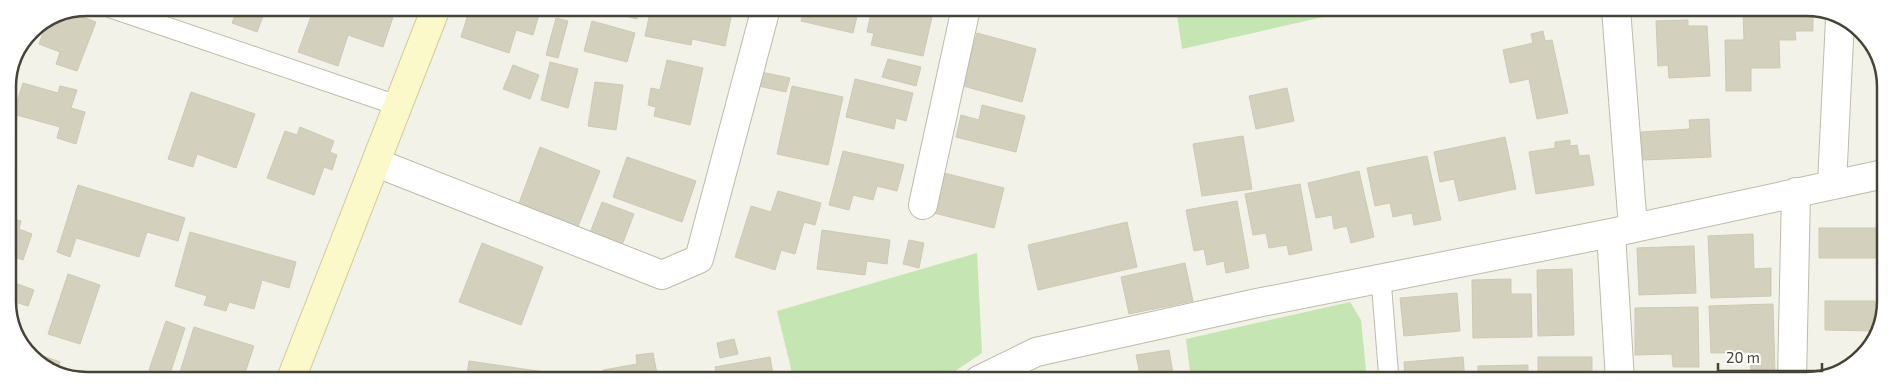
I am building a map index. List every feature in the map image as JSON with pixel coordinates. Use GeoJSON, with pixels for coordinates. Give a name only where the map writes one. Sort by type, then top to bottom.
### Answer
{"type":"FeatureCollection","features":[{"type":"Feature","properties":{"kind":"street"},"geometry":{"type":"LineString","coordinates":[[294,372],[433,16]]}},
{"type":"Feature","properties":{"kind":"street"},"geometry":{"type":"LineString","coordinates":[[377,162],[662,275],[698,259],[764,16]]}},
{"type":"Feature","properties":{"kind":"street"},"geometry":{"type":"LineString","coordinates":[[923,205],[964,16]]}},
{"type":"Feature","properties":{"kind":"street"},"geometry":{"type":"LineString","coordinates":[[1616,16],[1622,230],[1620,372]]}},
{"type":"Feature","properties":{"kind":"street"},"geometry":{"type":"LineString","coordinates":[[1832,184],[1840,25]]}},
{"type":"Feature","properties":{"kind":"street"},"geometry":{"type":"LineString","coordinates":[[995,372],[1036,352],[1257,303],[1622,230],[1877,175]]}},
{"type":"Feature","properties":{"kind":"street"},"geometry":{"type":"LineString","coordinates":[[1792,372],[1796,192]]}},
{"type":"Feature","properties":{"kind":"lane"},"geometry":{"type":"LineString","coordinates":[[135,16],[399,106]]}},
{"type":"Feature","properties":{"kind":"lane"},"geometry":{"type":"LineString","coordinates":[[1381,279],[1388,372]]}},
{"type":"Feature","properties":{"kind":"green space"},"geometry":{"type":"Polygon","coordinates":[[[1177,16],[1328,16],[1182,49],[1177,16]]]}},
{"type":"Feature","properties":{"kind":"green space"},"geometry":{"type":"Polygon","coordinates":[[[977,253],[982,353],[954,372],[792,372],[777,311],[977,253]]]}},
{"type":"Feature","properties":{"kind":"green space"},"geometry":{"type":"Polygon","coordinates":[[[1350,302],[1361,320],[1366,372],[1190,372],[1186,339],[1350,302]]]}},
{"type":"Feature","properties":{"kind":"building"},"geometry":{"type":"Polygon","coordinates":[[[235,16],[263,16],[257,32],[232,23],[235,16]]]}},
{"type":"Feature","properties":{"kind":"building"},"geometry":{"type":"Polygon","coordinates":[[[311,16],[393,16],[383,47],[348,35],[338,66],[298,52],[311,16]]]}},
{"type":"Feature","properties":{"kind":"building"},"geometry":{"type":"Polygon","coordinates":[[[468,16],[539,16],[533,35],[516,30],[509,53],[461,37],[468,16]]]}},
{"type":"Feature","properties":{"kind":"building"},"geometry":{"type":"Polygon","coordinates":[[[625,16],[638,16],[637,19],[625,16]]]}},
{"type":"Feature","properties":{"kind":"building"},"geometry":{"type":"Polygon","coordinates":[[[649,16],[731,16],[725,46],[692,39],[691,45],[645,36],[649,16]]]}},
{"type":"Feature","properties":{"kind":"building"},"geometry":{"type":"Polygon","coordinates":[[[803,16],[857,16],[853,33],[801,21],[803,16]]]}},
{"type":"Feature","properties":{"kind":"building"},"geometry":{"type":"Polygon","coordinates":[[[870,16],[932,17],[923,56],[871,45],[874,33],[867,32],[870,16]]]}},
{"type":"Feature","properties":{"kind":"building"},"geometry":{"type":"Polygon","coordinates":[[[1743,16],[1813,17],[1813,31],[1795,31],[1796,40],[1779,40],[1780,68],[1751,68],[1751,91],[1726,91],[1725,40],[1744,40],[1743,16]]]}},
{"type":"Feature","properties":{"kind":"building"},"geometry":{"type":"Polygon","coordinates":[[[82,17],[96,22],[77,71],[56,64],[60,52],[39,44],[44,32],[64,20],[82,17]]]}},
{"type":"Feature","properties":{"kind":"building"},"geometry":{"type":"Polygon","coordinates":[[[556,18],[568,21],[558,58],[546,55],[556,18]]]}},
{"type":"Feature","properties":{"kind":"building"},"geometry":{"type":"Polygon","coordinates":[[[1688,20],[1688,26],[1707,26],[1710,76],[1669,78],[1668,65],[1658,66],[1656,21],[1688,20]]]}},
{"type":"Feature","properties":{"kind":"building"},"geometry":{"type":"Polygon","coordinates":[[[592,21],[635,33],[627,62],[584,51],[592,21]]]}},
{"type":"Feature","properties":{"kind":"building"},"geometry":{"type":"Polygon","coordinates":[[[1543,31],[1545,41],[1552,40],[1568,113],[1537,119],[1529,79],[1510,83],[1503,50],[1533,43],[1531,34],[1543,31]]]}},
{"type":"Feature","properties":{"kind":"building"},"geometry":{"type":"Polygon","coordinates":[[[977,33],[1036,49],[1022,102],[963,86],[977,33]]]}},
{"type":"Feature","properties":{"kind":"building"},"geometry":{"type":"Polygon","coordinates":[[[888,59],[921,67],[916,86],[882,77],[888,59]]]}},
{"type":"Feature","properties":{"kind":"building"},"geometry":{"type":"Polygon","coordinates":[[[667,60],[703,68],[690,125],[654,116],[656,107],[648,105],[651,88],[660,90],[667,60]]]}},
{"type":"Feature","properties":{"kind":"building"},"geometry":{"type":"Polygon","coordinates":[[[550,62],[578,69],[568,108],[541,100],[550,62]]]}},
{"type":"Feature","properties":{"kind":"building"},"geometry":{"type":"Polygon","coordinates":[[[513,65],[539,75],[530,99],[503,89],[513,65]]]}},
{"type":"Feature","properties":{"kind":"building"},"geometry":{"type":"Polygon","coordinates":[[[761,72],[790,78],[786,92],[758,86],[761,72]]]}},
{"type":"Feature","properties":{"kind":"building"},"geometry":{"type":"Polygon","coordinates":[[[855,79],[913,93],[906,121],[896,118],[894,129],[846,117],[855,79]]]}},
{"type":"Feature","properties":{"kind":"building"},"geometry":{"type":"Polygon","coordinates":[[[595,82],[623,85],[616,130],[588,126],[595,82]]]}},
{"type":"Feature","properties":{"kind":"building"},"geometry":{"type":"Polygon","coordinates":[[[23,83],[58,93],[60,86],[77,90],[71,108],[85,112],[76,144],[57,138],[60,127],[16,115],[16,105],[23,83]]]}},
{"type":"Feature","properties":{"kind":"building"},"geometry":{"type":"Polygon","coordinates":[[[792,86],[843,97],[828,165],[777,154],[792,86]]]}},
{"type":"Feature","properties":{"kind":"building"},"geometry":{"type":"Polygon","coordinates":[[[1287,88],[1294,121],[1256,129],[1249,96],[1287,88]]]}},
{"type":"Feature","properties":{"kind":"building"},"geometry":{"type":"Polygon","coordinates":[[[191,92],[255,114],[236,168],[197,154],[193,167],[168,159],[191,92]]]}},
{"type":"Feature","properties":{"kind":"building"},"geometry":{"type":"Polygon","coordinates":[[[982,105],[1025,116],[1016,152],[956,137],[961,115],[979,120],[982,105]]]}},
{"type":"Feature","properties":{"kind":"building"},"geometry":{"type":"Polygon","coordinates":[[[1709,119],[1711,157],[1643,160],[1641,132],[1690,129],[1689,120],[1709,119]]]}},
{"type":"Feature","properties":{"kind":"building"},"geometry":{"type":"Polygon","coordinates":[[[300,127],[334,141],[330,152],[337,155],[332,170],[324,167],[314,195],[267,178],[285,131],[297,135],[300,127]]]}},
{"type":"Feature","properties":{"kind":"building"},"geometry":{"type":"Polygon","coordinates":[[[1243,136],[1252,189],[1202,196],[1193,144],[1243,136]]]}},
{"type":"Feature","properties":{"kind":"building"},"geometry":{"type":"Polygon","coordinates":[[[1505,137],[1516,189],[1459,201],[1454,179],[1440,182],[1434,152],[1505,137]]]}},
{"type":"Feature","properties":{"kind":"building"},"geometry":{"type":"Polygon","coordinates":[[[1570,140],[1570,146],[1577,145],[1579,156],[1589,155],[1594,185],[1536,194],[1529,152],[1555,148],[1555,142],[1570,140]]]}},
{"type":"Feature","properties":{"kind":"building"},"geometry":{"type":"Polygon","coordinates":[[[540,147],[600,171],[577,229],[518,206],[540,147]]]}},
{"type":"Feature","properties":{"kind":"building"},"geometry":{"type":"Polygon","coordinates":[[[843,151],[904,165],[897,191],[877,186],[873,200],[853,195],[849,210],[829,205],[843,151]]]}},
{"type":"Feature","properties":{"kind":"building"},"geometry":{"type":"Polygon","coordinates":[[[1427,156],[1441,220],[1414,225],[1412,213],[1393,217],[1390,203],[1375,206],[1367,168],[1427,156]]]}},
{"type":"Feature","properties":{"kind":"building"},"geometry":{"type":"Polygon","coordinates":[[[627,157],[696,181],[682,222],[613,197],[627,157]]]}},
{"type":"Feature","properties":{"kind":"building"},"geometry":{"type":"Polygon","coordinates":[[[1359,171],[1374,237],[1351,243],[1347,226],[1334,229],[1332,215],[1316,218],[1308,183],[1359,171]]]}},
{"type":"Feature","properties":{"kind":"building"},"geometry":{"type":"Polygon","coordinates":[[[944,173],[1004,188],[994,228],[934,213],[944,173]]]}},
{"type":"Feature","properties":{"kind":"building"},"geometry":{"type":"Polygon","coordinates":[[[1300,184],[1312,250],[1289,255],[1287,245],[1269,248],[1266,233],[1253,235],[1245,194],[1300,184]]]}},
{"type":"Feature","properties":{"kind":"building"},"geometry":{"type":"Polygon","coordinates":[[[78,185],[185,218],[178,241],[147,232],[139,257],[76,238],[70,257],[57,252],[78,185]]]}},
{"type":"Feature","properties":{"kind":"building"},"geometry":{"type":"Polygon","coordinates":[[[778,191],[821,203],[815,225],[804,222],[795,254],[781,250],[775,270],[735,257],[751,206],[771,212],[778,191]]]}},
{"type":"Feature","properties":{"kind":"building"},"geometry":{"type":"Polygon","coordinates":[[[1237,201],[1249,268],[1226,273],[1224,261],[1207,265],[1204,249],[1194,251],[1186,210],[1237,201]]]}},
{"type":"Feature","properties":{"kind":"building"},"geometry":{"type":"Polygon","coordinates":[[[602,202],[634,214],[622,245],[590,233],[602,202]]]}},
{"type":"Feature","properties":{"kind":"building"},"geometry":{"type":"Polygon","coordinates":[[[16,219],[21,221],[19,229],[32,234],[23,260],[16,258],[16,219]]]}},
{"type":"Feature","properties":{"kind":"building"},"geometry":{"type":"Polygon","coordinates":[[[1127,222],[1137,267],[1038,290],[1028,245],[1127,222]]]}},
{"type":"Feature","properties":{"kind":"building"},"geometry":{"type":"Polygon","coordinates":[[[1819,228],[1877,228],[1877,258],[1819,258],[1819,228]]]}},
{"type":"Feature","properties":{"kind":"building"},"geometry":{"type":"Polygon","coordinates":[[[822,230],[890,240],[887,264],[867,261],[865,275],[817,269],[822,230]]]}},
{"type":"Feature","properties":{"kind":"building"},"geometry":{"type":"Polygon","coordinates":[[[190,232],[296,262],[289,288],[262,280],[254,309],[229,302],[226,311],[204,305],[207,296],[175,286],[190,232]]]}},
{"type":"Feature","properties":{"kind":"building"},"geometry":{"type":"Polygon","coordinates":[[[1753,234],[1754,269],[1771,268],[1771,296],[1711,298],[1708,236],[1753,234]]]}},
{"type":"Feature","properties":{"kind":"building"},"geometry":{"type":"Polygon","coordinates":[[[909,240],[924,243],[919,268],[903,264],[909,240]]]}},
{"type":"Feature","properties":{"kind":"building"},"geometry":{"type":"Polygon","coordinates":[[[482,243],[543,267],[521,325],[459,302],[482,243]]]}},
{"type":"Feature","properties":{"kind":"building"},"geometry":{"type":"Polygon","coordinates":[[[1694,246],[1696,293],[1639,295],[1637,248],[1694,246]]]}},
{"type":"Feature","properties":{"kind":"building"},"geometry":{"type":"Polygon","coordinates":[[[1185,263],[1193,301],[1129,314],[1121,277],[1185,263]]]}},
{"type":"Feature","properties":{"kind":"building"},"geometry":{"type":"Polygon","coordinates":[[[1572,269],[1574,335],[1538,336],[1537,270],[1572,269]]]}},
{"type":"Feature","properties":{"kind":"building"},"geometry":{"type":"Polygon","coordinates":[[[68,274],[100,285],[80,344],[48,334],[68,274]]]}},
{"type":"Feature","properties":{"kind":"building"},"geometry":{"type":"Polygon","coordinates":[[[1511,279],[1511,294],[1531,294],[1532,337],[1473,338],[1472,280],[1511,279]]]}},
{"type":"Feature","properties":{"kind":"building"},"geometry":{"type":"Polygon","coordinates":[[[16,284],[34,290],[28,306],[16,302],[16,284]]]}},
{"type":"Feature","properties":{"kind":"building"},"geometry":{"type":"Polygon","coordinates":[[[1457,293],[1460,331],[1404,336],[1400,298],[1457,293]]]}},
{"type":"Feature","properties":{"kind":"building"},"geometry":{"type":"Polygon","coordinates":[[[1825,301],[1875,301],[1875,315],[1870,331],[1825,330],[1825,301]]]}},
{"type":"Feature","properties":{"kind":"building"},"geometry":{"type":"Polygon","coordinates":[[[1773,304],[1775,372],[1751,372],[1750,352],[1711,353],[1709,306],[1773,304]]]}},
{"type":"Feature","properties":{"kind":"building"},"geometry":{"type":"Polygon","coordinates":[[[1698,307],[1699,367],[1673,367],[1672,354],[1635,355],[1635,308],[1698,307]]]}},
{"type":"Feature","properties":{"kind":"building"},"geometry":{"type":"Polygon","coordinates":[[[166,321],[185,328],[171,372],[149,370],[166,321]]]}},
{"type":"Feature","properties":{"kind":"building"},"geometry":{"type":"Polygon","coordinates":[[[194,327],[254,346],[245,372],[180,372],[194,327]]]}},
{"type":"Feature","properties":{"kind":"building"},"geometry":{"type":"Polygon","coordinates":[[[734,339],[738,354],[720,358],[717,343],[734,339]]]}},
{"type":"Feature","properties":{"kind":"building"},"geometry":{"type":"Polygon","coordinates":[[[1169,350],[1173,372],[1139,372],[1136,355],[1169,350]]]}},
{"type":"Feature","properties":{"kind":"building"},"geometry":{"type":"Polygon","coordinates":[[[653,353],[657,372],[603,372],[603,370],[637,364],[636,355],[653,353]]]}},
{"type":"Feature","properties":{"kind":"building"},"geometry":{"type":"Polygon","coordinates":[[[42,356],[60,362],[59,365],[42,356]]]}},
{"type":"Feature","properties":{"kind":"building"},"geometry":{"type":"Polygon","coordinates":[[[770,357],[773,372],[716,372],[715,367],[770,357]]]}},
{"type":"Feature","properties":{"kind":"building"},"geometry":{"type":"Polygon","coordinates":[[[1463,357],[1464,372],[1405,372],[1404,362],[1463,357]]]}},
{"type":"Feature","properties":{"kind":"building"},"geometry":{"type":"Polygon","coordinates":[[[1538,357],[1592,357],[1592,372],[1538,372],[1538,357]]]}},
{"type":"Feature","properties":{"kind":"building"},"geometry":{"type":"Polygon","coordinates":[[[469,361],[545,372],[467,372],[469,361]]]}},
{"type":"Feature","properties":{"kind":"building"},"geometry":{"type":"Polygon","coordinates":[[[1528,365],[1528,372],[1478,372],[1478,366],[1528,365]]]}}]}
